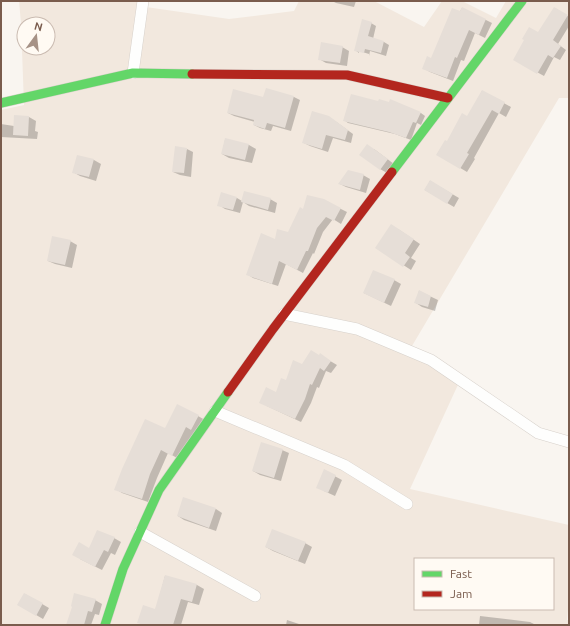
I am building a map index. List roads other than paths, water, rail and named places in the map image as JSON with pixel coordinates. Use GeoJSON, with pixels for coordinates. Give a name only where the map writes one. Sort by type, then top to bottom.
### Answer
{"type":"FeatureCollection","features":[{"type":"Feature","properties":{"kind":"street"},"geometry":{"type":"LineString","coordinates":[[133,73],[143,1]]}},
{"type":"Feature","properties":{"kind":"street"},"geometry":{"type":"LineString","coordinates":[[105,625],[123,569],[159,490],[284,314],[522,1]]}},
{"type":"Feature","properties":{"kind":"street"},"geometry":{"type":"LineString","coordinates":[[1,103],[133,73],[348,75],[448,98]]}},
{"type":"Feature","properties":{"kind":"street"},"geometry":{"type":"LineString","coordinates":[[284,314],[357,329],[431,360],[538,434],[569,442]]}},
{"type":"Feature","properties":{"kind":"street"},"geometry":{"type":"LineString","coordinates":[[215,411],[344,465],[407,504]]}},
{"type":"Feature","properties":{"kind":"street"},"geometry":{"type":"LineString","coordinates":[[140,532],[255,596]]}}]}
